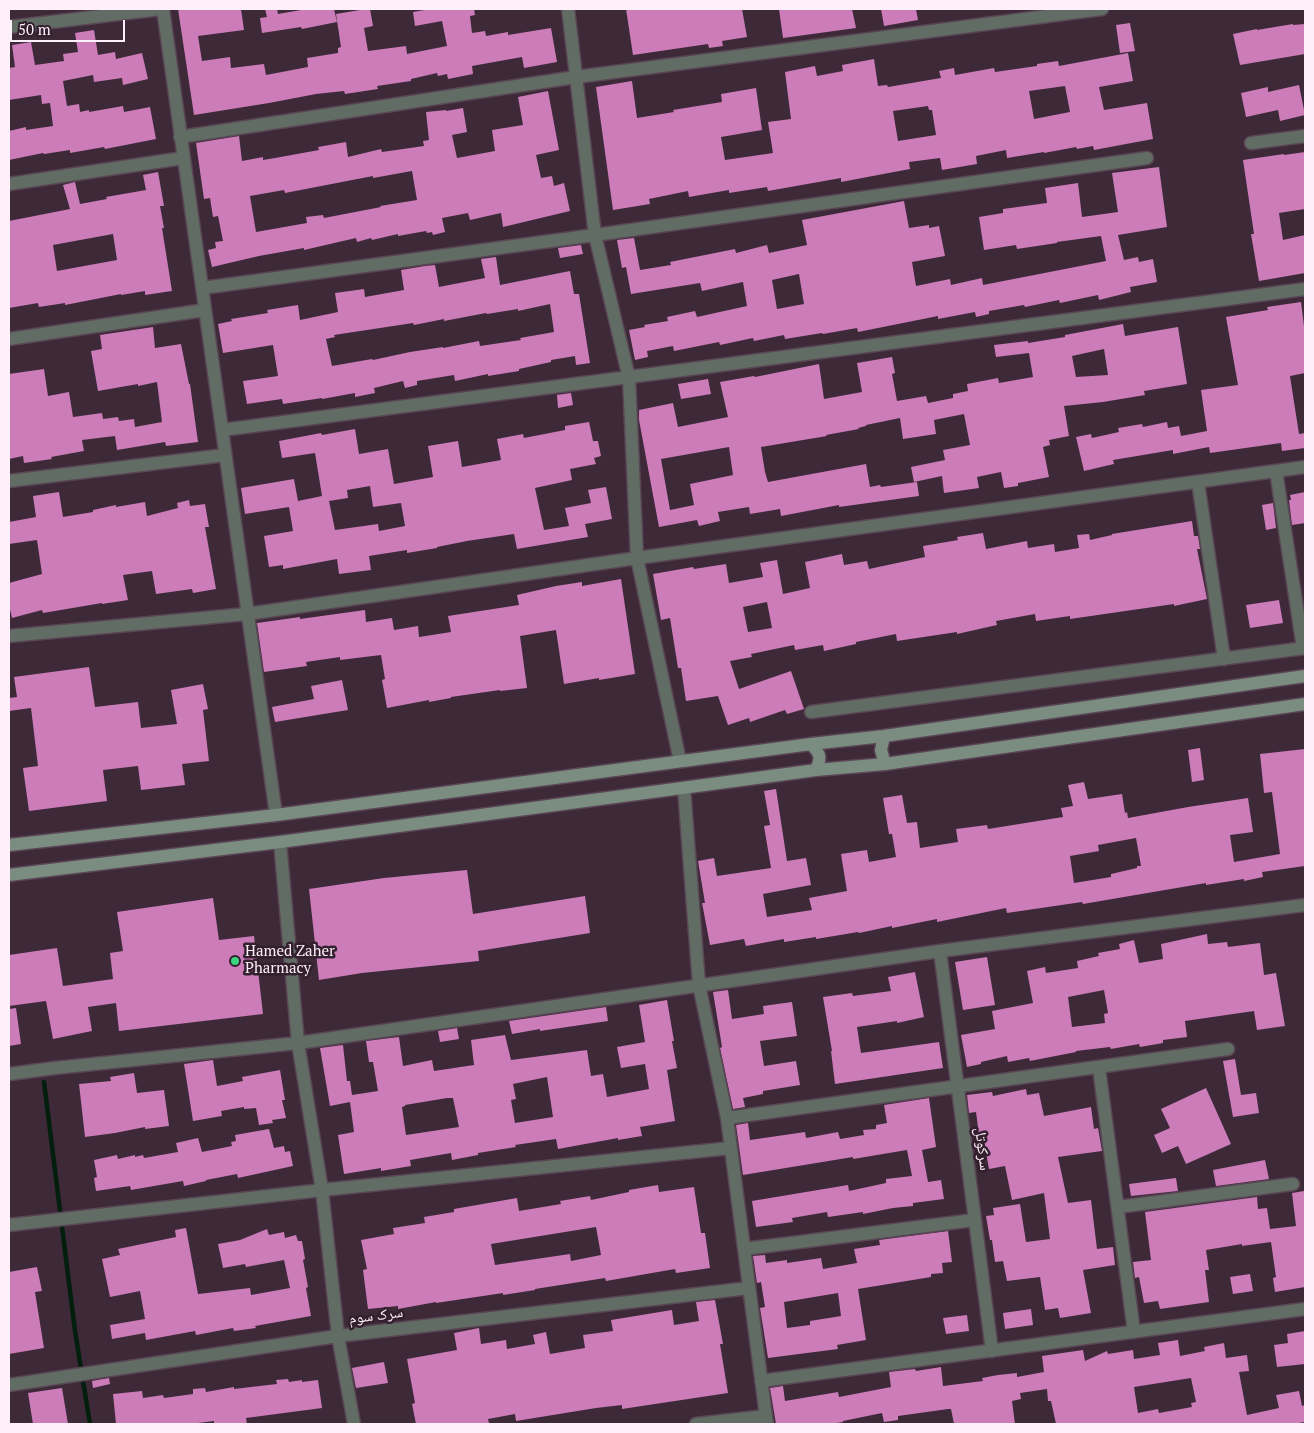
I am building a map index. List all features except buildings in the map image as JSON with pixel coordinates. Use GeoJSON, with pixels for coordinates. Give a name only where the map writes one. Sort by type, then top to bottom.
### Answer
{"type":"FeatureCollection","features":[{"type":"Feature","properties":{"kind":"main road"},"geometry":{"type":"LineString","coordinates":[[9,845],[276,814],[884,736],[1305,676]]}},
{"type":"Feature","properties":{"kind":"main road"},"geometry":{"type":"LineString","coordinates":[[9,875],[280,842],[816,770],[885,764],[1305,704]]}},
{"type":"Feature","properties":{"kind":"main road"},"geometry":{"type":"LineString","coordinates":[[884,736],[881,750],[885,764]]}},
{"type":"Feature","properties":{"kind":"main road"},"geometry":{"type":"LineString","coordinates":[[810,744],[820,758],[816,770]]}},
{"type":"Feature","properties":{"kind":"street"},"geometry":{"type":"LineString","coordinates":[[9,27],[162,9],[276,814]]}},
{"type":"Feature","properties":{"kind":"street"},"geometry":{"type":"LineString","coordinates":[[568,9],[595,235],[629,378],[637,558],[680,761]]}},
{"type":"Feature","properties":{"kind":"street"},"geometry":{"type":"LineString","coordinates":[[180,136],[576,77],[1102,9]]}},
{"type":"Feature","properties":{"kind":"street"},"geometry":{"type":"LineString","coordinates":[[1251,143],[1305,136]]}},
{"type":"Feature","properties":{"kind":"street"},"geometry":{"type":"LineString","coordinates":[[9,184],[183,158]]}},
{"type":"Feature","properties":{"kind":"street"},"geometry":{"type":"LineString","coordinates":[[202,288],[1147,158]]}},
{"type":"Feature","properties":{"kind":"street"},"geometry":{"type":"LineString","coordinates":[[222,430],[1305,289]]}},
{"type":"Feature","properties":{"kind":"street"},"geometry":{"type":"LineString","coordinates":[[9,339],[205,310]]}},
{"type":"Feature","properties":{"kind":"street"},"geometry":{"type":"LineString","coordinates":[[9,481],[225,455]]}},
{"type":"Feature","properties":{"kind":"street"},"geometry":{"type":"LineString","coordinates":[[9,636],[248,614],[637,558],[1305,467]]}},
{"type":"Feature","properties":{"kind":"street"},"geometry":{"type":"LineString","coordinates":[[811,712],[1304,648],[1276,471]]}},
{"type":"Feature","properties":{"kind":"street"},"geometry":{"type":"LineString","coordinates":[[1198,482],[1224,659]]}},
{"type":"Feature","properties":{"kind":"street"},"geometry":{"type":"LineString","coordinates":[[684,788],[699,985],[727,1118],[766,1420],[696,1424]]}},
{"type":"Feature","properties":{"kind":"street"},"geometry":{"type":"LineString","coordinates":[[280,842],[298,1044],[322,1190],[338,1336],[354,1424]]}},
{"type":"Feature","properties":{"kind":"street"},"geometry":{"type":"LineString","coordinates":[[9,1074],[298,1044],[940,951],[1305,905]]}},
{"type":"Feature","properties":{"kind":"street","name":"سرکوتل"},"geometry":{"type":"LineString","coordinates":[[940,951],[992,1351]]}},
{"type":"Feature","properties":{"kind":"street"},"geometry":{"type":"LineString","coordinates":[[727,1118],[1228,1049]]}},
{"type":"Feature","properties":{"kind":"street"},"geometry":{"type":"LineString","coordinates":[[1099,1068],[1134,1332]]}},
{"type":"Feature","properties":{"kind":"street"},"geometry":{"type":"LineString","coordinates":[[9,1225],[322,1190],[731,1148]]}},
{"type":"Feature","properties":{"kind":"street"},"geometry":{"type":"LineString","coordinates":[[1118,1208],[1293,1184]]}},
{"type":"Feature","properties":{"kind":"street"},"geometry":{"type":"LineString","coordinates":[[744,1249],[974,1220]]}},
{"type":"Feature","properties":{"kind":"street","name":"سرک سوم"},"geometry":{"type":"LineString","coordinates":[[9,1384],[338,1336],[749,1288]]}},
{"type":"Feature","properties":{"kind":"street"},"geometry":{"type":"LineString","coordinates":[[761,1381],[1305,1309]]}},
{"type":"Feature","properties":{"kind":"waterway"},"geometry":{"type":"LineString","coordinates":[[44,1082],[75,1331],[90,1424]]}},
{"type":"Feature","properties":{"kind":"place","name":"Hamed Zaher Pharmacy"},"geometry":{"type":"Point","coordinates":[235,961]}}]}
